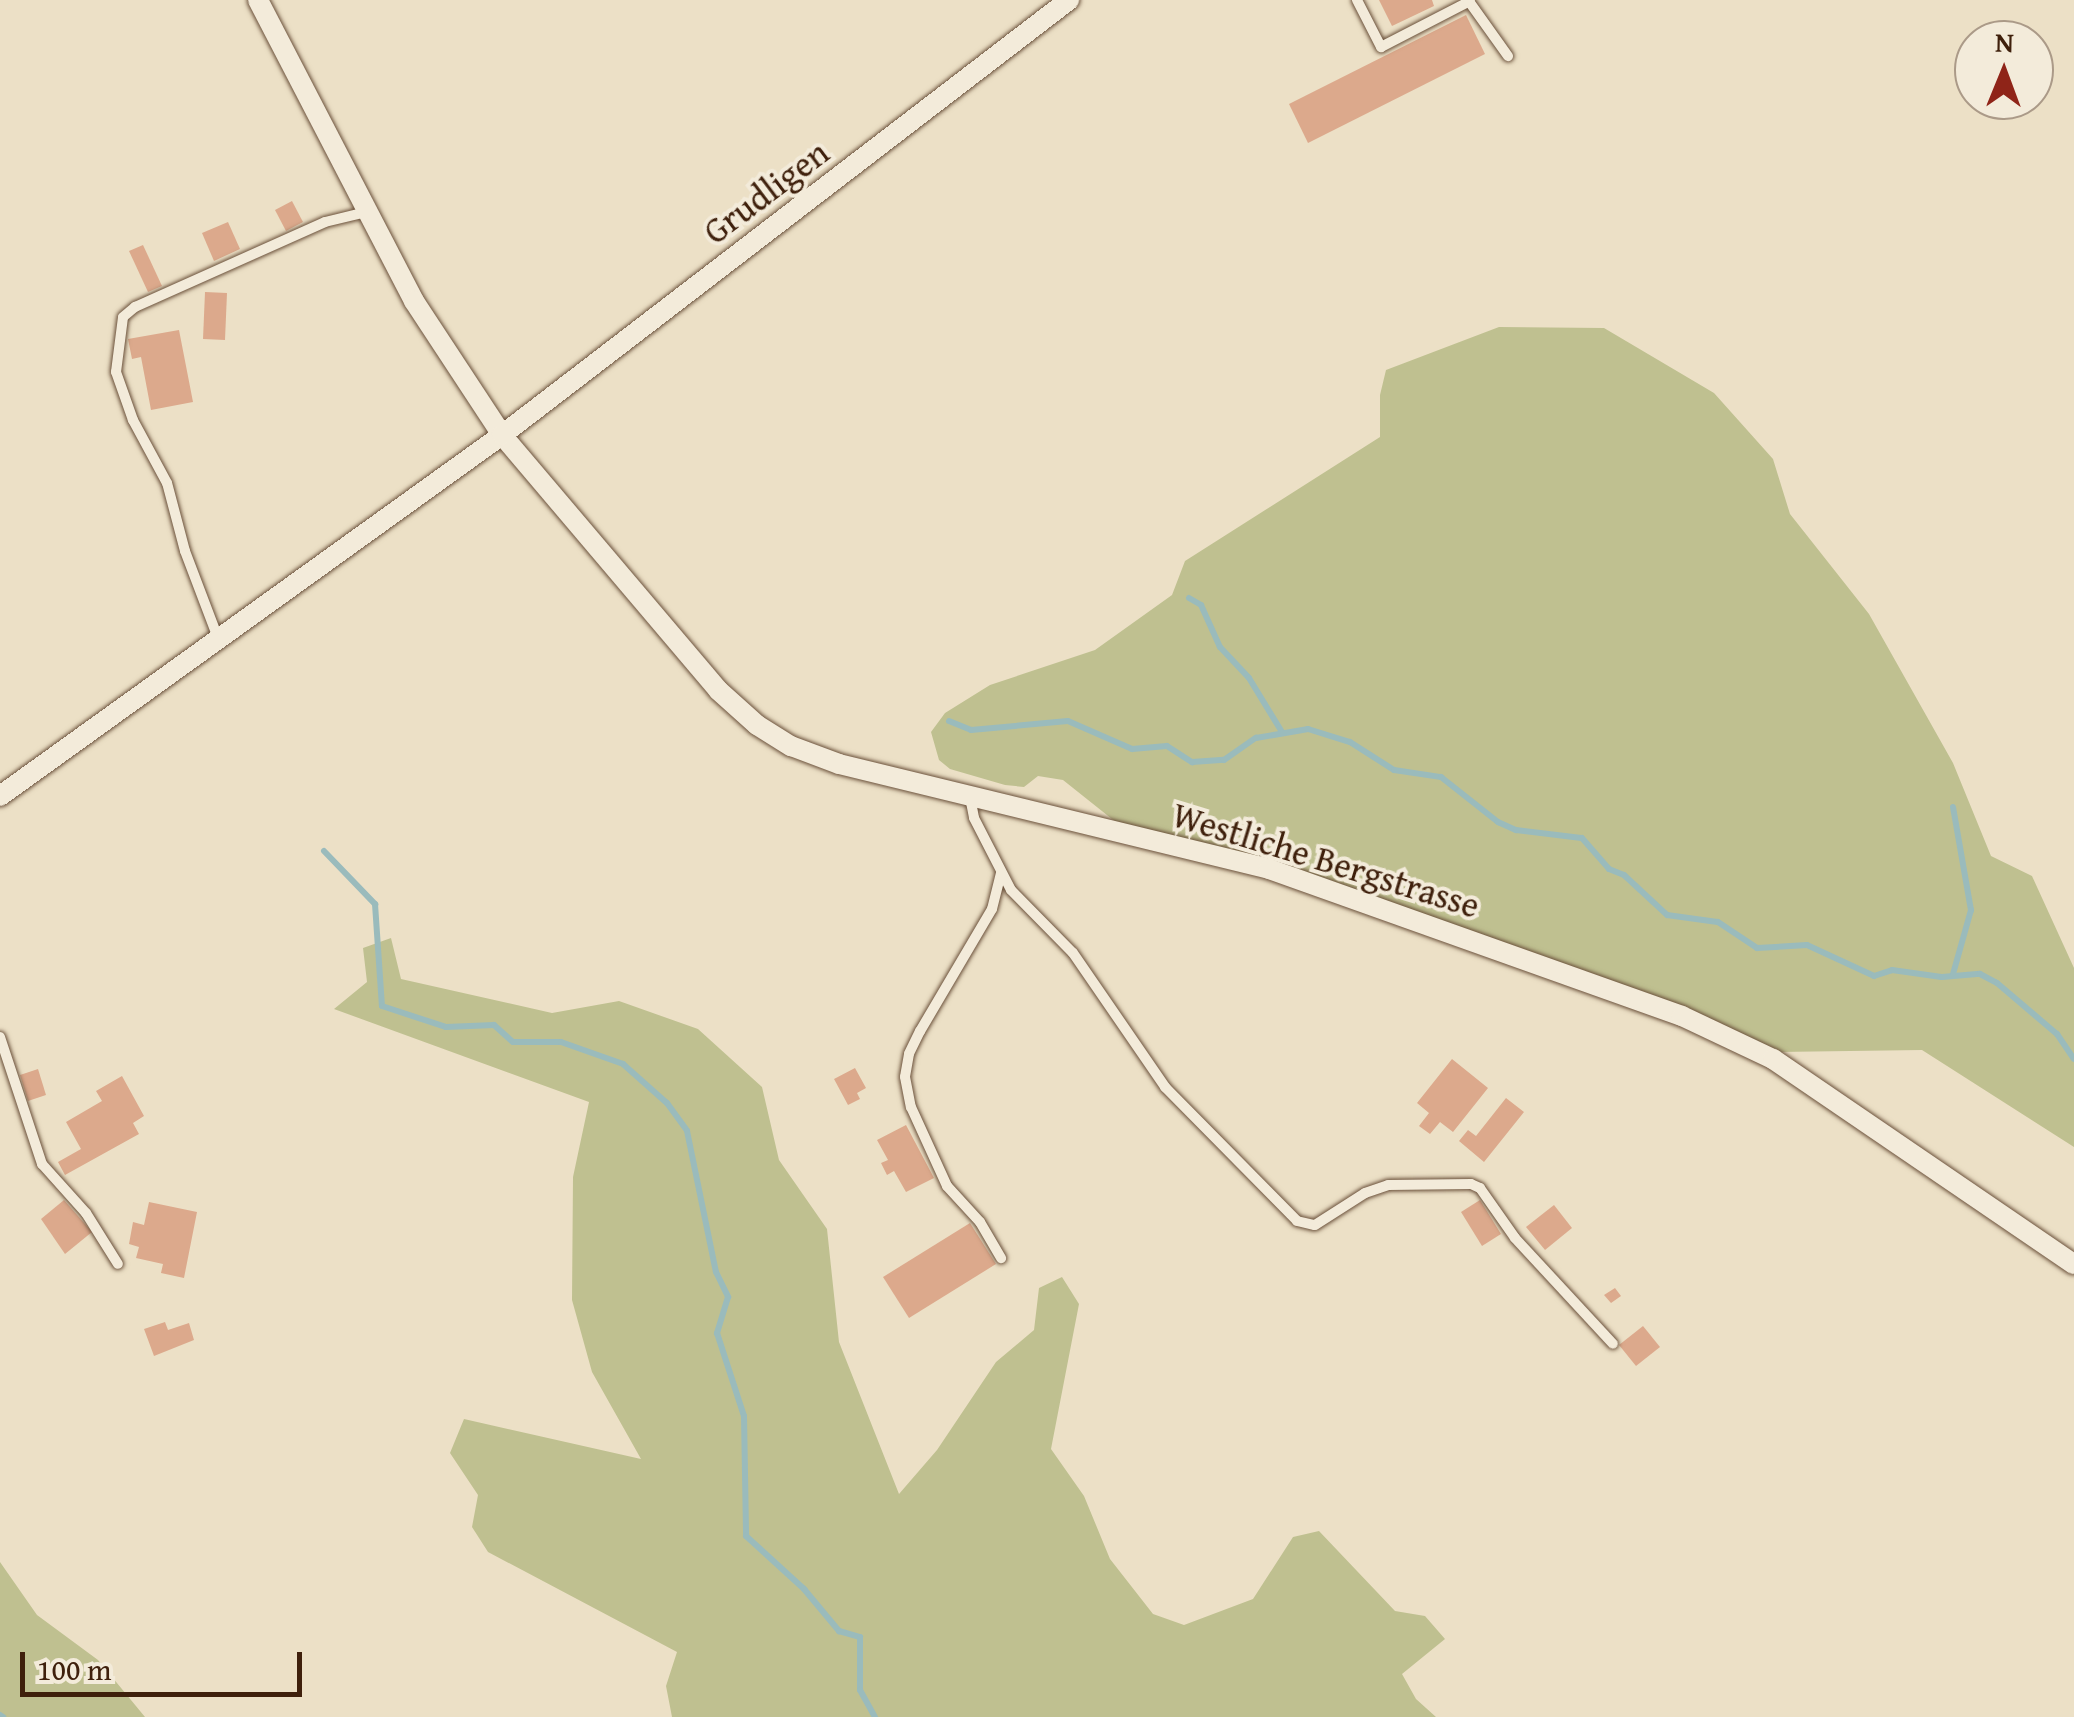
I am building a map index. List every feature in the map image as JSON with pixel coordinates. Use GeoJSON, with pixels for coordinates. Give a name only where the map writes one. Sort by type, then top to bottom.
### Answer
{"type":"FeatureCollection","features":[{"type":"Feature","properties":{"kind":"street","name":"Westliche Bergstrasse"},"geometry":{"type":"LineString","coordinates":[[258,0],[414,301],[502,435],[718,690],[757,725],[790,746],[839,764],[1269,869],[1682,1016],[1774,1060],[2074,1264]]}},
{"type":"Feature","properties":{"kind":"street","name":"Grudligen"},"geometry":{"type":"LineString","coordinates":[[0,796],[502,435],[1070,0]]}},
{"type":"Feature","properties":{"kind":"lane"},"geometry":{"type":"LineString","coordinates":[[1357,0],[1381,47],[1469,1],[1508,56]]}},
{"type":"Feature","properties":{"kind":"lane"},"geometry":{"type":"LineString","coordinates":[[219,639],[195,581],[167,483],[133,420],[116,372],[124,317],[135,308],[325,222],[366,212]]}},
{"type":"Feature","properties":{"kind":"lane"},"geometry":{"type":"LineString","coordinates":[[970,796],[974,818],[1011,890],[1073,953],[1165,1088],[1297,1220],[1316,1225],[1324,1222],[1364,1193],[1388,1184],[1471,1184],[1480,1188],[1515,1238],[1613,1344]]}},
{"type":"Feature","properties":{"kind":"lane"},"geometry":{"type":"LineString","coordinates":[[1001,872],[992,908],[920,1031],[909,1054],[905,1077],[912,1108],[946,1186],[980,1222],[1001,1258]]}},
{"type":"Feature","properties":{"kind":"lane"},"geometry":{"type":"LineString","coordinates":[[0,1037],[42,1164],[86,1213],[118,1264]]}},
{"type":"Feature","properties":{"kind":"green space"},"geometry":{"type":"Polygon","coordinates":[[[1499,327],[1604,328],[1714,393],[1773,459],[1790,514],[1869,614],[1953,763],[1991,856],[2032,876],[2074,968],[2074,1147],[1922,1050],[1774,1052],[1122,827],[1063,780],[1038,776],[1024,787],[1005,785],[950,769],[939,760],[931,732],[945,713],[990,685],[1095,650],[1172,595],[1185,561],[1380,437],[1380,395],[1386,370],[1499,327]]]}},
{"type":"Feature","properties":{"kind":"green space"},"geometry":{"type":"Polygon","coordinates":[[[391,938],[401,979],[552,1013],[619,1001],[698,1029],[762,1087],[779,1160],[827,1229],[839,1342],[899,1494],[937,1450],[996,1362],[1034,1330],[1039,1288],[1062,1277],[1079,1304],[1051,1449],[1084,1496],[1110,1559],[1153,1614],[1184,1625],[1253,1599],[1293,1537],[1319,1531],[1395,1611],[1425,1616],[1445,1639],[1402,1674],[1416,1699],[1436,1717],[672,1717],[666,1686],[677,1652],[488,1552],[472,1527],[478,1495],[450,1453],[464,1419],[641,1459],[592,1372],[572,1300],[573,1177],[589,1102],[334,1009],[367,982],[363,948],[391,938]]]}},
{"type":"Feature","properties":{"kind":"green space"},"geometry":{"type":"Polygon","coordinates":[[[0,1562],[37,1615],[98,1660],[145,1717],[0,1717],[0,1562]]]}},
{"type":"Feature","properties":{"kind":"building"},"geometry":{"type":"Polygon","coordinates":[[[1379,0],[1432,0],[1434,6],[1392,26],[1379,0]]]}},
{"type":"Feature","properties":{"kind":"building"},"geometry":{"type":"Polygon","coordinates":[[[1466,15],[1485,54],[1308,143],[1289,104],[1466,15]]]}},
{"type":"Feature","properties":{"kind":"building"},"geometry":{"type":"Polygon","coordinates":[[[292,201],[303,222],[286,231],[275,210],[292,201]]]}},
{"type":"Feature","properties":{"kind":"building"},"geometry":{"type":"Polygon","coordinates":[[[228,222],[240,249],[214,261],[202,233],[228,222]]]}},
{"type":"Feature","properties":{"kind":"building"},"geometry":{"type":"Polygon","coordinates":[[[143,245],[162,286],[148,292],[129,251],[143,245]]]}},
{"type":"Feature","properties":{"kind":"building"},"geometry":{"type":"Polygon","coordinates":[[[205,292],[227,293],[225,340],[203,339],[205,292]]]}},
{"type":"Feature","properties":{"kind":"building"},"geometry":{"type":"Polygon","coordinates":[[[179,330],[193,402],[151,410],[141,357],[132,359],[128,339],[179,330]]]}},
{"type":"Feature","properties":{"kind":"building"},"geometry":{"type":"Polygon","coordinates":[[[1452,1059],[1488,1088],[1453,1132],[1440,1122],[1430,1134],[1419,1126],[1429,1113],[1417,1103],[1452,1059]]]}},
{"type":"Feature","properties":{"kind":"building"},"geometry":{"type":"Polygon","coordinates":[[[855,1068],[866,1088],[857,1093],[860,1099],[848,1105],[834,1079],[855,1068]]]}},
{"type":"Feature","properties":{"kind":"building"},"geometry":{"type":"Polygon","coordinates":[[[38,1069],[46,1095],[28,1101],[20,1075],[38,1069]]]}},
{"type":"Feature","properties":{"kind":"building"},"geometry":{"type":"Polygon","coordinates":[[[122,1076],[144,1116],[133,1123],[139,1134],[65,1175],[58,1162],[81,1149],[66,1122],[102,1101],[96,1091],[122,1076]]]}},
{"type":"Feature","properties":{"kind":"building"},"geometry":{"type":"Polygon","coordinates":[[[1506,1098],[1524,1112],[1484,1162],[1459,1141],[1468,1130],[1476,1136],[1506,1098]]]}},
{"type":"Feature","properties":{"kind":"building"},"geometry":{"type":"Polygon","coordinates":[[[906,1125],[934,1178],[906,1192],[894,1171],[887,1175],[881,1163],[888,1160],[877,1140],[906,1125]]]}},
{"type":"Feature","properties":{"kind":"building"},"geometry":{"type":"Polygon","coordinates":[[[64,1200],[92,1232],[65,1254],[41,1219],[64,1200]]]}},
{"type":"Feature","properties":{"kind":"building"},"geometry":{"type":"Polygon","coordinates":[[[1480,1200],[1501,1234],[1482,1246],[1461,1212],[1480,1200]]]}},
{"type":"Feature","properties":{"kind":"building"},"geometry":{"type":"Polygon","coordinates":[[[149,1202],[197,1212],[184,1278],[161,1273],[163,1264],[136,1258],[139,1247],[129,1244],[133,1222],[144,1225],[149,1202]]]}},
{"type":"Feature","properties":{"kind":"building"},"geometry":{"type":"Polygon","coordinates":[[[1554,1205],[1572,1228],[1545,1250],[1526,1227],[1554,1205]]]}},
{"type":"Feature","properties":{"kind":"building"},"geometry":{"type":"Polygon","coordinates":[[[970,1223],[996,1264],[909,1318],[883,1277],[970,1223]]]}},
{"type":"Feature","properties":{"kind":"building"},"geometry":{"type":"Polygon","coordinates":[[[1615,1288],[1621,1296],[1611,1303],[1604,1295],[1615,1288]]]}},
{"type":"Feature","properties":{"kind":"building"},"geometry":{"type":"Polygon","coordinates":[[[165,1322],[168,1330],[189,1323],[194,1340],[154,1356],[144,1329],[165,1322]]]}},
{"type":"Feature","properties":{"kind":"building"},"geometry":{"type":"Polygon","coordinates":[[[1643,1326],[1660,1347],[1636,1366],[1619,1345],[1643,1326]]]}},
{"type":"Feature","properties":{"kind":"waterway"},"geometry":{"type":"LineString","coordinates":[[1189,598],[1201,605],[1220,647],[1249,678],[1282,732]]}},
{"type":"Feature","properties":{"kind":"waterway"},"geometry":{"type":"LineString","coordinates":[[949,721],[971,730],[1068,721],[1132,749],[1167,746],[1192,762],[1224,760],[1256,738],[1308,729],[1350,742],[1394,770],[1441,777],[1498,822],[1516,830],[1582,838],[1609,869],[1624,875],[1667,915],[1718,922],[1757,948],[1807,945],[1874,976],[1892,970],[1942,977],[1980,974],[1997,983],[2057,1034],[2074,1059]]}},
{"type":"Feature","properties":{"kind":"waterway"},"geometry":{"type":"LineString","coordinates":[[1953,807],[1971,910],[1953,974]]}},
{"type":"Feature","properties":{"kind":"waterway"},"geometry":{"type":"LineString","coordinates":[[324,851],[375,904],[382,1006],[446,1027],[494,1025],[513,1042],[561,1042],[623,1064],[667,1103],[687,1131],[716,1272],[728,1297],[717,1333],[744,1416],[746,1536],[804,1589],[839,1631],[860,1637],[860,1690],[875,1717]]}}]}
